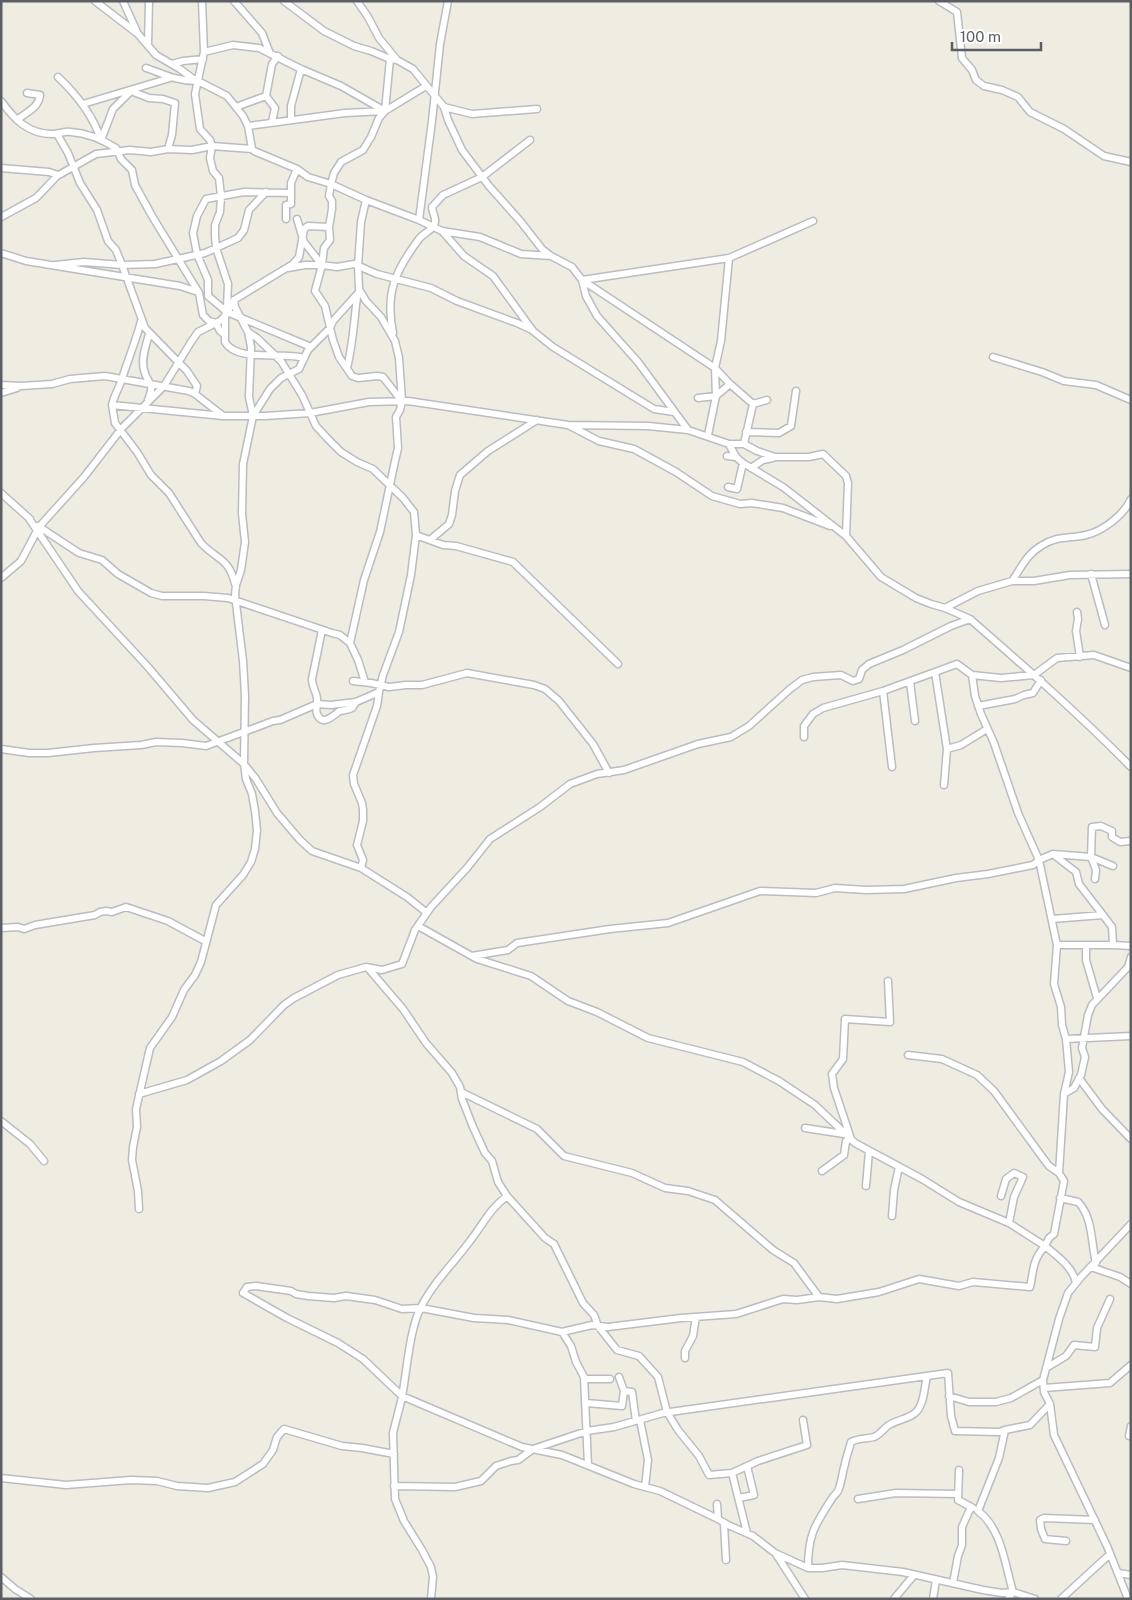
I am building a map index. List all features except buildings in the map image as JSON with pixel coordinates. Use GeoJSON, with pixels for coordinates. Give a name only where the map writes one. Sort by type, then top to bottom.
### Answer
{"type":"FeatureCollection","features":[{"type":"Feature","properties":{"kind":"street"},"geometry":{"type":"LineString","coordinates":[[95,1],[138,34],[156,55],[198,81],[227,96],[248,126],[252,149]]}},
{"type":"Feature","properties":{"kind":"street"},"geometry":{"type":"LineString","coordinates":[[123,1],[138,34]]}},
{"type":"Feature","properties":{"kind":"street"},"geometry":{"type":"LineString","coordinates":[[148,44],[149,1]]}},
{"type":"Feature","properties":{"kind":"street"},"geometry":{"type":"LineString","coordinates":[[202,1],[204,55],[195,94],[200,129],[210,140],[213,171],[219,178],[221,196],[220,212],[215,225],[216,248],[229,290],[224,334],[225,342],[233,351],[252,354],[296,355],[304,358]]}},
{"type":"Feature","properties":{"kind":"street"},"geometry":{"type":"LineString","coordinates":[[234,1],[262,33],[269,51]]}},
{"type":"Feature","properties":{"kind":"street"},"geometry":{"type":"LineString","coordinates":[[284,1],[324,31],[354,46],[398,60]]}},
{"type":"Feature","properties":{"kind":"street"},"geometry":{"type":"LineString","coordinates":[[356,1],[368,17],[379,38],[398,60],[412,69],[435,95],[444,108],[462,150],[506,207],[521,222],[542,249],[572,267],[582,280],[715,368],[753,404]]}},
{"type":"Feature","properties":{"kind":"street"},"geometry":{"type":"LineString","coordinates":[[419,220],[440,44],[448,1]]}},
{"type":"Feature","properties":{"kind":"street"},"geometry":{"type":"LineString","coordinates":[[939,1],[957,12],[962,58],[972,70],[976,80],[984,86],[1002,90],[1018,97],[1030,112],[1064,128],[1104,156],[1131,162]]}},
{"type":"Feature","properties":{"kind":"street"},"geometry":{"type":"LineString","coordinates":[[172,64],[233,45],[260,48],[301,69],[341,86],[384,111]]}},
{"type":"Feature","properties":{"kind":"street"},"geometry":{"type":"LineString","coordinates":[[272,122],[275,108],[266,96],[272,64],[278,56]]}},
{"type":"Feature","properties":{"kind":"street"},"geometry":{"type":"LineString","coordinates":[[384,111],[390,59]]}},
{"type":"Feature","properties":{"kind":"street"},"geometry":{"type":"LineString","coordinates":[[146,68],[170,78],[198,81]]}},
{"type":"Feature","properties":{"kind":"street"},"geometry":{"type":"LineString","coordinates":[[291,119],[291,106],[301,69]]}},
{"type":"Feature","properties":{"kind":"street"},"geometry":{"type":"LineString","coordinates":[[58,77],[83,104],[101,140]]}},
{"type":"Feature","properties":{"kind":"street"},"geometry":{"type":"LineString","coordinates":[[83,104],[170,78]]}},
{"type":"Feature","properties":{"kind":"street"},"geometry":{"type":"LineString","coordinates":[[402,401],[383,377],[358,378],[352,376],[339,358],[326,306],[315,291],[322,265],[324,248],[330,240],[329,227],[332,201],[330,196],[334,173],[341,162],[364,150],[384,111],[426,86]]}},
{"type":"Feature","properties":{"kind":"street"},"geometry":{"type":"LineString","coordinates":[[17,120],[27,111],[37,108],[42,102],[43,90]]}},
{"type":"Feature","properties":{"kind":"street"},"geometry":{"type":"LineString","coordinates":[[101,140],[112,109],[131,91]]}},
{"type":"Feature","properties":{"kind":"street"},"geometry":{"type":"LineString","coordinates":[[131,91],[149,98],[163,99],[175,103],[172,135],[168,149]]}},
{"type":"Feature","properties":{"kind":"street"},"geometry":{"type":"LineString","coordinates":[[27,93],[40,95],[37,108]]}},
{"type":"Feature","properties":{"kind":"street"},"geometry":{"type":"LineString","coordinates":[[236,107],[266,96]]}},
{"type":"Feature","properties":{"kind":"street"},"geometry":{"type":"LineString","coordinates":[[1,101],[24,127],[31,130],[57,134],[72,132],[91,136],[118,150],[121,159],[132,170],[135,185],[152,216],[199,292],[203,315],[216,323],[224,334]]}},
{"type":"Feature","properties":{"kind":"street"},"geometry":{"type":"LineString","coordinates":[[444,108],[472,114],[537,109]]}},
{"type":"Feature","properties":{"kind":"street"},"geometry":{"type":"LineString","coordinates":[[248,126],[345,113],[384,111]]}},
{"type":"Feature","properties":{"kind":"street"},"geometry":{"type":"LineString","coordinates":[[57,134],[62,140],[80,183],[97,210],[108,241],[116,250],[128,277],[141,321],[149,334],[194,380],[197,386],[195,394]]}},
{"type":"Feature","properties":{"kind":"street"},"geometry":{"type":"LineString","coordinates":[[350,644],[364,580],[380,532],[398,448],[396,416],[402,401],[399,358],[389,316],[394,277],[420,238],[433,227],[435,218],[432,207],[443,195],[482,177],[530,140]]}},
{"type":"Feature","properties":{"kind":"street"},"geometry":{"type":"LineString","coordinates":[[1,217],[36,198],[58,175],[96,154],[118,150],[151,152],[168,149],[192,150],[212,146],[252,149],[297,169],[308,178],[331,184],[442,231],[480,237],[521,254],[551,256]]}},
{"type":"Feature","properties":{"kind":"street"},"geometry":{"type":"LineString","coordinates":[[1,168],[49,172],[58,175]]}},
{"type":"Feature","properties":{"kind":"street"},"geometry":{"type":"LineString","coordinates":[[286,219],[286,205],[291,204],[291,183],[297,169]]}},
{"type":"Feature","properties":{"kind":"street"},"geometry":{"type":"LineString","coordinates":[[208,296],[208,280],[197,254],[193,233],[199,211],[206,199],[244,192],[290,193]]}},
{"type":"Feature","properties":{"kind":"street"},"geometry":{"type":"LineString","coordinates":[[55,265],[84,262],[122,265],[155,264],[216,248],[238,238],[244,230],[249,210],[266,192]]}},
{"type":"Feature","properties":{"kind":"street"},"geometry":{"type":"LineString","coordinates":[[347,368],[354,338],[354,316],[359,293],[358,266],[361,222],[366,200]]}},
{"type":"Feature","properties":{"kind":"street"},"geometry":{"type":"LineString","coordinates":[[297,219],[308,247],[322,265]]}},
{"type":"Feature","properties":{"kind":"street"},"geometry":{"type":"LineString","coordinates":[[582,280],[729,258],[813,221]]}},
{"type":"Feature","properties":{"kind":"street"},"geometry":{"type":"LineString","coordinates":[[1,578],[20,561],[38,529],[84,477],[120,430],[164,386],[198,332],[216,323],[226,313],[234,300],[293,264],[299,257],[304,228],[308,226],[329,227]]}},
{"type":"Feature","properties":{"kind":"street"},"geometry":{"type":"LineString","coordinates":[[442,231],[464,256],[493,276],[533,331]]}},
{"type":"Feature","properties":{"kind":"street"},"geometry":{"type":"LineString","coordinates":[[1,253],[26,260],[180,286],[208,296],[226,313],[311,347]]}},
{"type":"Feature","properties":{"kind":"street"},"geometry":{"type":"LineString","coordinates":[[708,435],[716,396],[715,368],[721,341],[729,258]]}},
{"type":"Feature","properties":{"kind":"street"},"geometry":{"type":"LineString","coordinates":[[286,269],[305,265],[358,266],[377,274],[431,288],[533,331],[553,346],[654,409],[674,412]]}},
{"type":"Feature","properties":{"kind":"street"},"geometry":{"type":"LineString","coordinates":[[582,280],[586,296],[597,316],[638,362],[688,430]]}},
{"type":"Feature","properties":{"kind":"street"},"geometry":{"type":"LineString","coordinates":[[253,416],[270,390],[281,378],[299,369],[311,347],[330,328],[333,321],[359,293]]}},
{"type":"Feature","properties":{"kind":"street"},"geometry":{"type":"LineString","coordinates":[[359,293],[393,336]]}},
{"type":"Feature","properties":{"kind":"street"},"geometry":{"type":"LineString","coordinates":[[138,1209],[138,1191],[132,1160],[139,1094],[150,1048],[172,1017],[184,990],[201,962],[216,905],[243,875],[251,862],[255,849],[257,830],[252,794],[246,779],[244,764],[243,661],[236,602],[236,585],[245,542],[242,514],[243,464],[244,450],[252,428],[253,416],[249,397],[252,354],[248,332],[240,318],[234,300]]}},
{"type":"Feature","properties":{"kind":"street"},"geometry":{"type":"LineString","coordinates":[[141,321],[137,338],[124,369],[112,406],[115,423],[137,452],[151,475],[173,498],[201,543],[230,567],[236,585]]}},
{"type":"Feature","properties":{"kind":"street"},"geometry":{"type":"LineString","coordinates":[[248,332],[257,338],[290,374],[316,426],[341,452],[373,469],[414,512],[416,535],[414,558],[399,632],[383,675],[377,706],[353,775],[354,784],[362,802],[363,810],[363,821],[357,844],[363,860],[362,868]]}},
{"type":"Feature","properties":{"kind":"street"},"geometry":{"type":"LineString","coordinates":[[144,406],[152,392],[152,385],[144,371],[149,334]]}},
{"type":"Feature","properties":{"kind":"street"},"geometry":{"type":"LineString","coordinates":[[993,357],[1064,381],[1096,385],[1131,400]]}},
{"type":"Feature","properties":{"kind":"street"},"geometry":{"type":"LineString","coordinates":[[1,385],[52,384],[88,377],[105,376],[180,388],[195,394],[223,416]]}},
{"type":"Feature","properties":{"kind":"street"},"geometry":{"type":"LineString","coordinates":[[698,398],[716,396],[730,384]]}},
{"type":"Feature","properties":{"kind":"street"},"geometry":{"type":"LineString","coordinates":[[1,393],[21,386]]}},
{"type":"Feature","properties":{"kind":"street"},"geometry":{"type":"LineString","coordinates":[[746,432],[779,433],[791,426],[796,391]]}},
{"type":"Feature","properties":{"kind":"street"},"geometry":{"type":"LineString","coordinates":[[753,404],[767,400]]}},
{"type":"Feature","properties":{"kind":"street"},"geometry":{"type":"LineString","coordinates":[[112,406],[144,406],[223,416],[253,416],[310,413],[369,402],[402,401],[568,425],[655,426],[688,430],[708,435],[729,444],[744,444],[775,457]]}},
{"type":"Feature","properties":{"kind":"street"},"geometry":{"type":"LineString","coordinates":[[744,444],[753,404]]}},
{"type":"Feature","properties":{"kind":"street"},"geometry":{"type":"LineString","coordinates":[[430,540],[449,524],[460,475],[488,452],[537,420]]}},
{"type":"Feature","properties":{"kind":"street"},"geometry":{"type":"LineString","coordinates":[[568,425],[599,442],[634,449],[676,472],[712,496],[740,504],[752,502],[783,508],[836,528]]}},
{"type":"Feature","properties":{"kind":"street"},"geometry":{"type":"LineString","coordinates":[[729,444],[736,457],[743,463],[783,487],[846,536],[881,578],[916,598],[970,619],[1041,680],[1131,768]]}},
{"type":"Feature","properties":{"kind":"street"},"geometry":{"type":"LineString","coordinates":[[751,468],[763,460],[775,457],[809,457],[823,454],[846,476],[848,483],[846,536]]}},
{"type":"Feature","properties":{"kind":"street"},"geometry":{"type":"LineString","coordinates":[[726,456],[736,457]]}},
{"type":"Feature","properties":{"kind":"street"},"geometry":{"type":"LineString","coordinates":[[728,487],[737,489],[743,463]]}},
{"type":"Feature","properties":{"kind":"street"},"geometry":{"type":"LineString","coordinates":[[1,493],[38,529],[78,591],[148,667],[193,720],[244,764],[277,814],[300,840],[312,851],[362,868],[407,897],[427,913]]}},
{"type":"Feature","properties":{"kind":"street"},"geometry":{"type":"LineString","coordinates":[[1012,582],[1030,554],[1042,545],[1060,537],[1093,533],[1104,527],[1122,512],[1131,499]]}},
{"type":"Feature","properties":{"kind":"street"},"geometry":{"type":"LineString","coordinates":[[38,529],[79,553],[102,560],[118,574],[151,593],[162,596],[228,598],[340,635],[350,644],[358,660],[364,682]]}},
{"type":"Feature","properties":{"kind":"street"},"geometry":{"type":"LineString","coordinates":[[416,535],[443,545],[456,546],[513,562],[618,664]]}},
{"type":"Feature","properties":{"kind":"street"},"geometry":{"type":"LineString","coordinates":[[1091,574],[1105,625]]}},
{"type":"Feature","properties":{"kind":"street"},"geometry":{"type":"LineString","coordinates":[[945,608],[978,591],[1012,582],[1034,581],[1070,575],[1131,574]]}},
{"type":"Feature","properties":{"kind":"street"},"geometry":{"type":"LineString","coordinates":[[1077,612],[1076,631],[1080,656]]}},
{"type":"Feature","properties":{"kind":"street"},"geometry":{"type":"LineString","coordinates":[[139,1094],[187,1080],[232,1054],[250,1040],[284,1005],[338,975],[368,967],[382,970],[402,964],[418,926],[427,913],[490,839],[540,807],[570,784],[597,774],[624,770],[698,744],[731,736],[749,726],[802,680],[831,676],[841,676],[853,681],[859,679],[862,670],[869,664],[970,619]]}},
{"type":"Feature","properties":{"kind":"street"},"geometry":{"type":"LineString","coordinates":[[322,630],[312,679],[312,686],[317,696],[316,712],[318,717],[324,720],[332,719],[340,712],[352,708],[356,702]]}},
{"type":"Feature","properties":{"kind":"street"},"geometry":{"type":"LineString","coordinates":[[804,737],[804,726],[813,714],[823,708],[883,691],[957,664],[972,675],[1001,678],[1034,675],[1057,658],[1080,656],[1094,655],[1131,668]]}},
{"type":"Feature","properties":{"kind":"street"},"geometry":{"type":"LineString","coordinates":[[935,672],[947,749],[944,785]]}},
{"type":"Feature","properties":{"kind":"street"},"geometry":{"type":"LineString","coordinates":[[353,681],[389,687],[431,684],[448,677],[467,673],[540,687],[559,701],[593,744],[609,773]]}},
{"type":"Feature","properties":{"kind":"street"},"geometry":{"type":"LineString","coordinates":[[972,675],[978,706],[986,729],[994,743],[1018,813],[1039,860],[1057,945],[1054,984],[1061,1007],[1069,1072],[1064,1094],[1059,1173]]}},
{"type":"Feature","properties":{"kind":"street"},"geometry":{"type":"LineString","coordinates":[[978,706],[1033,694],[1041,680]]}},
{"type":"Feature","properties":{"kind":"street"},"geometry":{"type":"LineString","coordinates":[[910,682],[915,721]]}},
{"type":"Feature","properties":{"kind":"street"},"geometry":{"type":"LineString","coordinates":[[883,691],[892,767]]}},
{"type":"Feature","properties":{"kind":"street"},"geometry":{"type":"LineString","coordinates":[[1,749],[29,753],[48,753],[156,742],[206,746],[307,710],[318,704],[331,705],[356,702],[379,692]]}},
{"type":"Feature","properties":{"kind":"street"},"geometry":{"type":"LineString","coordinates":[[947,749],[961,745],[986,729]]}},
{"type":"Feature","properties":{"kind":"street"},"geometry":{"type":"LineString","coordinates":[[1095,879],[1096,870],[1091,857],[1092,827],[1101,826],[1112,831],[1112,837],[1120,842],[1131,841]]}},
{"type":"Feature","properties":{"kind":"street"},"geometry":{"type":"LineString","coordinates":[[1053,854],[1076,872],[1079,884],[1112,927],[1113,945]]}},
{"type":"Feature","properties":{"kind":"street"},"geometry":{"type":"LineString","coordinates":[[472,956],[508,950],[517,943],[668,922],[760,891],[816,893],[835,888],[866,890],[904,889],[1032,864],[1053,854],[1091,857],[1112,866]]}},
{"type":"Feature","properties":{"kind":"street"},"geometry":{"type":"LineString","coordinates":[[1,928],[18,927],[24,929],[35,925],[95,915],[100,912],[112,912],[126,907],[168,921],[205,941]]}},
{"type":"Feature","properties":{"kind":"street"},"geometry":{"type":"LineString","coordinates":[[1052,919],[1103,915]]}},
{"type":"Feature","properties":{"kind":"street"},"geometry":{"type":"LineString","coordinates":[[418,926],[472,956],[531,976],[568,1001],[597,1012],[648,1038],[744,1062],[779,1081],[815,1105],[848,1136],[869,1151],[922,1179],[959,1202],[1009,1223],[1045,1246],[1067,1266],[1074,1275],[1076,1283]]}},
{"type":"Feature","properties":{"kind":"street"},"geometry":{"type":"LineString","coordinates":[[1057,945],[1131,946]]}},
{"type":"Feature","properties":{"kind":"street"},"geometry":{"type":"LineString","coordinates":[[1086,945],[1086,960],[1097,998]]}},
{"type":"Feature","properties":{"kind":"street"},"geometry":{"type":"LineString","coordinates":[[1064,1094],[1074,1088],[1081,1075],[1085,1057],[1082,1048],[1088,1016],[1097,998],[1128,967],[1131,958]]}},
{"type":"Feature","properties":{"kind":"street"},"geometry":{"type":"LineString","coordinates":[[368,967],[408,1015],[426,1043],[452,1073],[460,1087],[470,1120],[485,1153],[492,1161],[498,1182],[507,1196],[545,1238],[554,1244],[583,1303],[594,1315],[598,1326],[617,1350],[639,1356],[658,1377],[667,1412],[709,1474],[732,1474],[747,1466],[807,1445],[803,1420]]}},
{"type":"Feature","properties":{"kind":"street"},"geometry":{"type":"LineString","coordinates":[[822,1171],[844,1156],[848,1136],[834,1088],[832,1074],[843,1059],[845,1019],[890,1022],[888,981]]}},
{"type":"Feature","properties":{"kind":"street"},"geometry":{"type":"LineString","coordinates":[[1066,1039],[1098,1036],[1131,1036]]}},
{"type":"Feature","properties":{"kind":"street"},"geometry":{"type":"LineString","coordinates":[[908,1055],[942,1059],[977,1075],[994,1091],[1049,1166],[1059,1173],[1064,1181],[1054,1234],[1037,1255],[1030,1287],[973,1282],[958,1286],[919,1279],[878,1292],[837,1298],[784,1299],[736,1314],[608,1327],[592,1325],[562,1332],[508,1320],[474,1318],[421,1308],[402,1309],[375,1300],[346,1296],[334,1298],[308,1296],[291,1291],[256,1286],[247,1287],[243,1293],[286,1318],[338,1343],[363,1359],[402,1396],[522,1447],[562,1455],[634,1484],[660,1491],[718,1519],[724,1524],[747,1533],[776,1554],[808,1568],[842,1565],[903,1572],[993,1592],[1013,1592],[1033,1598]]}},
{"type":"Feature","properties":{"kind":"street"},"geometry":{"type":"LineString","coordinates":[[1079,1078],[1102,1109],[1131,1139]]}},
{"type":"Feature","properties":{"kind":"street"},"geometry":{"type":"LineString","coordinates":[[461,1092],[536,1129],[564,1156],[632,1173],[665,1188],[688,1191],[715,1200],[773,1250],[794,1263],[819,1297]]}},
{"type":"Feature","properties":{"kind":"street"},"geometry":{"type":"LineString","coordinates":[[1,1120],[13,1132],[30,1144],[44,1161]]}},
{"type":"Feature","properties":{"kind":"street"},"geometry":{"type":"LineString","coordinates":[[805,1128],[848,1136]]}},
{"type":"Feature","properties":{"kind":"street"},"geometry":{"type":"LineString","coordinates":[[866,1186],[869,1151]]}},
{"type":"Feature","properties":{"kind":"street"},"geometry":{"type":"LineString","coordinates":[[892,1216],[894,1190],[899,1167]]}},
{"type":"Feature","properties":{"kind":"street"},"geometry":{"type":"LineString","coordinates":[[1001,1196],[1006,1179],[1014,1173],[1023,1177],[1014,1197],[1009,1223]]}},
{"type":"Feature","properties":{"kind":"street"},"geometry":{"type":"LineString","coordinates":[[431,1599],[434,1577],[431,1567],[404,1521],[395,1499],[393,1432],[402,1396],[415,1321],[421,1308],[449,1266],[472,1238],[494,1206],[507,1196]]}},
{"type":"Feature","properties":{"kind":"street"},"geometry":{"type":"LineString","coordinates":[[1060,1198],[1078,1202],[1084,1210],[1091,1230],[1094,1265]]}},
{"type":"Feature","properties":{"kind":"street"},"geometry":{"type":"LineString","coordinates":[[1128,1599],[1095,1520],[1054,1435],[1050,1404],[1043,1380],[1068,1293],[1131,1224]]}},
{"type":"Feature","properties":{"kind":"street"},"geometry":{"type":"LineString","coordinates":[[1094,1265],[1131,1284]]}},
{"type":"Feature","properties":{"kind":"street"},"geometry":{"type":"LineString","coordinates":[[1046,1368],[1066,1356],[1074,1346],[1095,1347],[1097,1328],[1110,1299]]}},
{"type":"Feature","properties":{"kind":"street"},"geometry":{"type":"LineString","coordinates":[[685,1358],[693,1336],[696,1317]]}},
{"type":"Feature","properties":{"kind":"street"},"geometry":{"type":"LineString","coordinates":[[562,1332],[571,1346],[584,1379],[588,1465]]}},
{"type":"Feature","properties":{"kind":"street"},"geometry":{"type":"LineString","coordinates":[[1044,1388],[1110,1382],[1131,1364]]}},
{"type":"Feature","properties":{"kind":"street"},"geometry":{"type":"LineString","coordinates":[[394,1486],[455,1487],[482,1481],[496,1466],[518,1460],[533,1449],[587,1431],[614,1427],[667,1412],[948,1373],[951,1416],[955,1431],[999,1432],[1030,1425],[1050,1404]]}},
{"type":"Feature","properties":{"kind":"street"},"geometry":{"type":"LineString","coordinates":[[586,1403],[622,1406],[624,1391],[620,1377]]}},
{"type":"Feature","properties":{"kind":"street"},"geometry":{"type":"LineString","coordinates":[[808,1568],[810,1539],[816,1524],[837,1493],[851,1442],[873,1437],[882,1432],[888,1425],[915,1413],[922,1405],[927,1377]]}},
{"type":"Feature","properties":{"kind":"street"},"geometry":{"type":"LineString","coordinates":[[584,1379],[610,1379]]}},
{"type":"Feature","properties":{"kind":"street"},"geometry":{"type":"LineString","coordinates":[[949,1396],[969,1402],[996,1402],[1011,1398],[1043,1380]]}},
{"type":"Feature","properties":{"kind":"street"},"geometry":{"type":"LineString","coordinates":[[624,1391],[632,1392],[648,1460],[645,1486]]}},
{"type":"Feature","properties":{"kind":"street"},"geometry":{"type":"LineString","coordinates":[[1129,1436],[1131,1426]]}},
{"type":"Feature","properties":{"kind":"street"},"geometry":{"type":"LineString","coordinates":[[1,1478],[66,1485],[131,1480],[157,1481],[176,1486],[208,1488],[235,1482],[263,1464],[273,1450],[277,1437],[284,1429],[342,1446],[394,1454]]}},
{"type":"Feature","properties":{"kind":"street"},"geometry":{"type":"LineString","coordinates":[[978,1512],[999,1458],[1004,1430]]}},
{"type":"Feature","properties":{"kind":"street"},"geometry":{"type":"LineString","coordinates":[[739,1498],[754,1495],[747,1466]]}},
{"type":"Feature","properties":{"kind":"street"},"geometry":{"type":"LineString","coordinates":[[959,1470],[958,1500],[978,1512],[989,1522],[997,1536],[1013,1592]]}},
{"type":"Feature","properties":{"kind":"street"},"geometry":{"type":"LineString","coordinates":[[732,1474],[747,1533]]}},
{"type":"Feature","properties":{"kind":"street"},"geometry":{"type":"LineString","coordinates":[[858,1499],[896,1493],[958,1494]]}},
{"type":"Feature","properties":{"kind":"street"},"geometry":{"type":"LineString","coordinates":[[717,1504],[718,1519]]}},
{"type":"Feature","properties":{"kind":"street"},"geometry":{"type":"LineString","coordinates":[[953,1583],[962,1545],[962,1527],[971,1508]]}},
{"type":"Feature","properties":{"kind":"street"},"geometry":{"type":"LineString","coordinates":[[1066,1541],[1045,1539],[1040,1520],[1044,1518],[1095,1520]]}},
{"type":"Feature","properties":{"kind":"street"},"geometry":{"type":"LineString","coordinates":[[724,1524],[726,1560]]}},
{"type":"Feature","properties":{"kind":"street"},"geometry":{"type":"LineString","coordinates":[[776,1554],[805,1599]]}},
{"type":"Feature","properties":{"kind":"street"},"geometry":{"type":"LineString","coordinates":[[1061,1599],[1110,1554]]}},
{"type":"Feature","properties":{"kind":"street"},"geometry":{"type":"LineString","coordinates":[[1118,1573],[1131,1575]]}},
{"type":"Feature","properties":{"kind":"street"},"geometry":{"type":"LineString","coordinates":[[894,1599],[914,1575]]}},
{"type":"Feature","properties":{"kind":"street"},"geometry":{"type":"LineString","coordinates":[[1,1577],[31,1599]]}},
{"type":"Feature","properties":{"kind":"street"},"geometry":{"type":"LineString","coordinates":[[933,1599],[936,1580]]}},
{"type":"Feature","properties":{"kind":"street"},"geometry":{"type":"LineString","coordinates":[[1008,1599],[1013,1592]]}}]}
